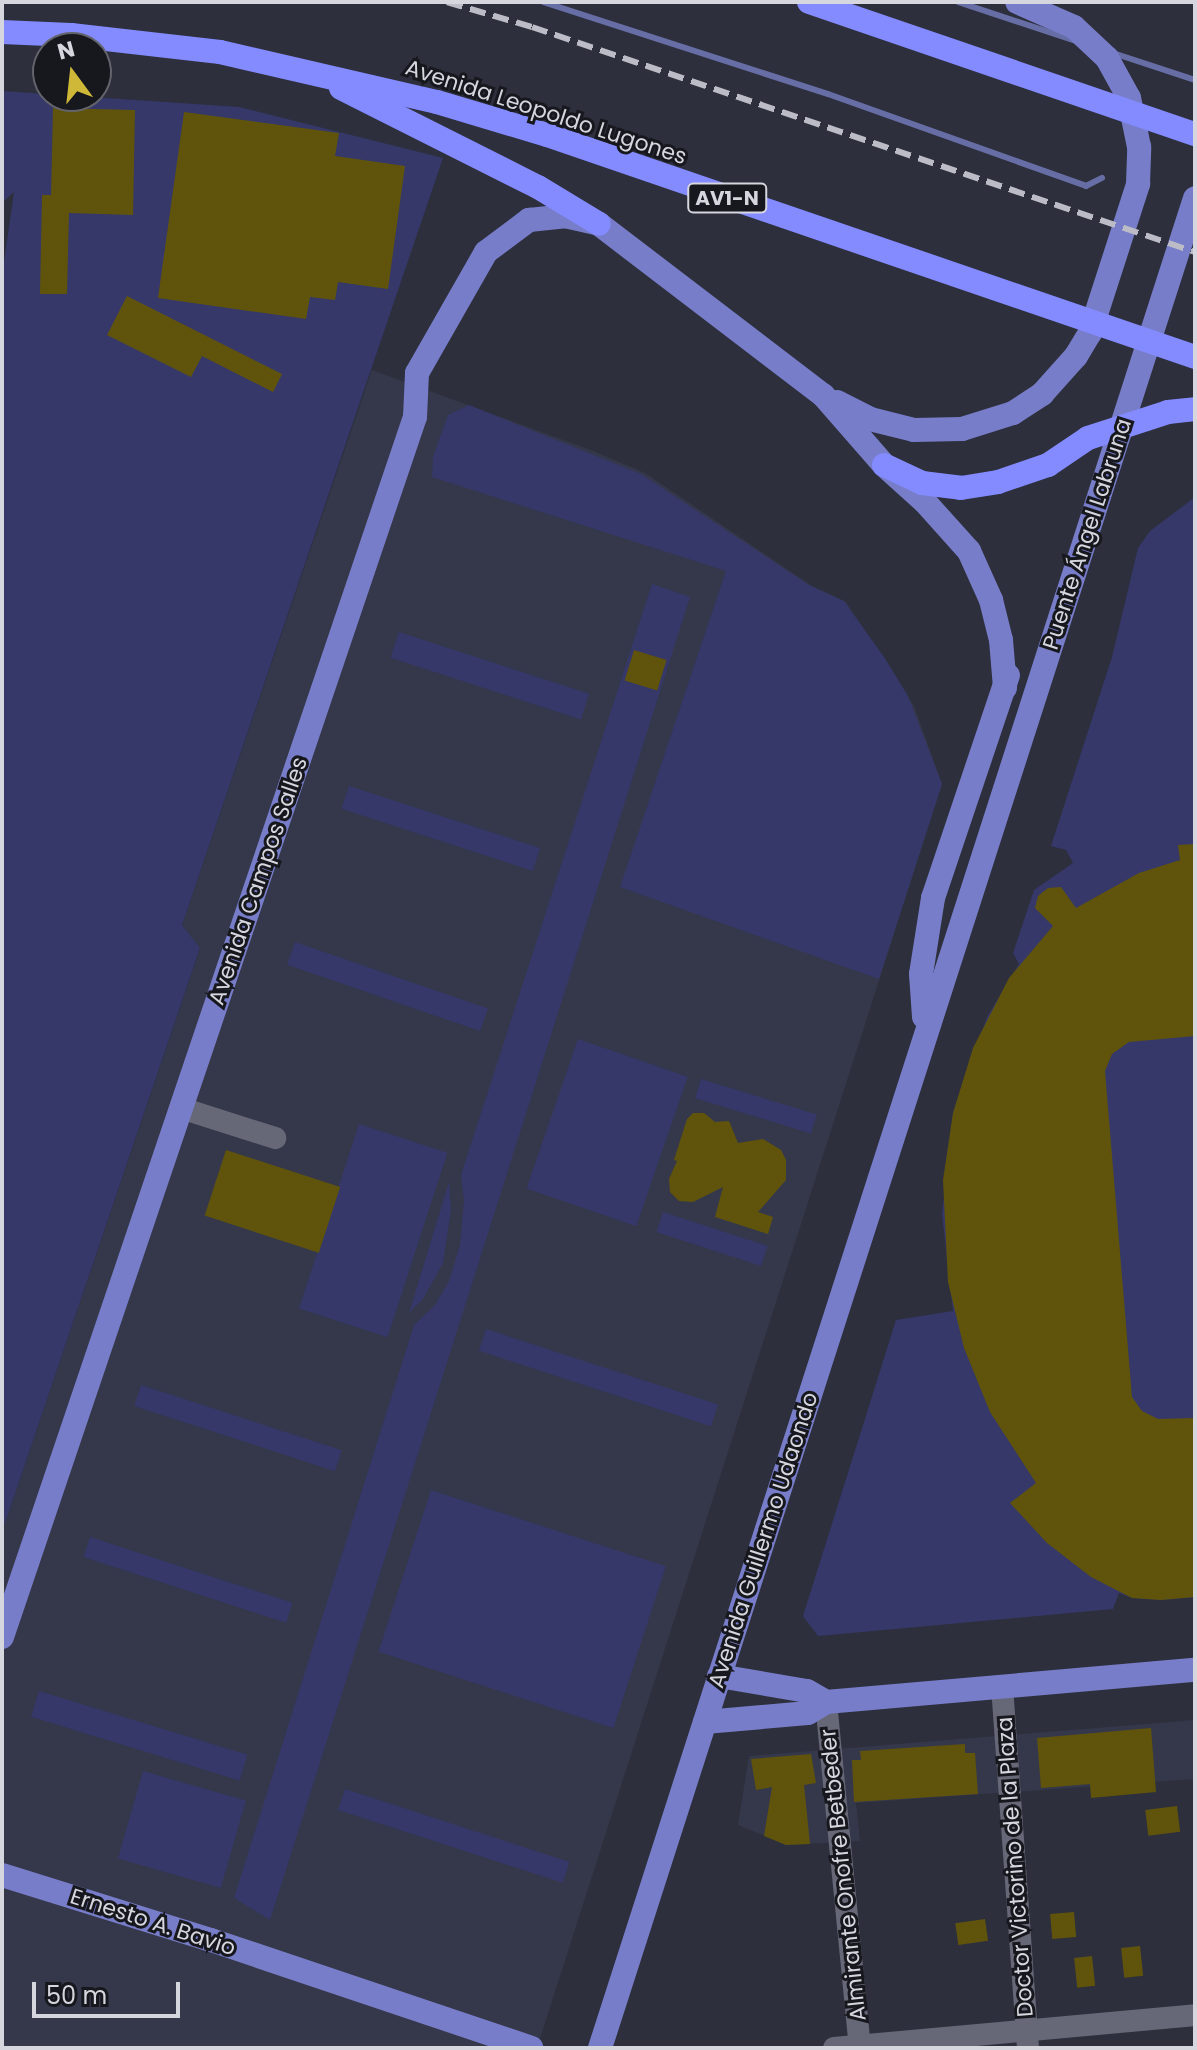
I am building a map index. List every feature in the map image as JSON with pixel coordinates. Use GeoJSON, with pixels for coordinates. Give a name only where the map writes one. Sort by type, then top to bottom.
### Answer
{"type":"FeatureCollection","features":[{"type":"Feature","properties":{"kind":"highway"},"geometry":{"type":"LineString","coordinates":[[809,2],[1195,134]]}},
{"type":"Feature","properties":{"kind":"highway","name":"Avenida Leopoldo Lugones"},"geometry":{"type":"LineString","coordinates":[[2,32],[143,42],[303,68],[437,102],[547,135],[1195,357]]}},
{"type":"Feature","properties":{"kind":"highway"},"geometry":{"type":"LineString","coordinates":[[303,68],[538,187],[599,224]]}},
{"type":"Feature","properties":{"kind":"highway"},"geometry":{"type":"LineString","coordinates":[[884,465],[922,483],[961,488],[998,482],[1048,465],[1088,438],[1168,412],[1195,409]]}},
{"type":"Feature","properties":{"kind":"main road"},"geometry":{"type":"LineString","coordinates":[[599,224],[823,395],[870,419],[914,430],[962,429],[1013,413],[1042,394],[1076,356],[1090,333],[1138,184],[1139,147],[1129,98],[1107,58],[1074,27],[1017,2]]}},
{"type":"Feature","properties":{"kind":"main road","name":"Puente Ángel Labruna"},"geometry":{"type":"LineString","coordinates":[[976,869],[1195,198]]}},
{"type":"Feature","properties":{"kind":"main road","name":"Avenida Campos Salles"},"geometry":{"type":"LineString","coordinates":[[2,1637],[415,417],[417,373],[486,252],[502,237],[529,220],[565,216],[599,224]]}},
{"type":"Feature","properties":{"kind":"main road"},"geometry":{"type":"LineString","coordinates":[[823,395],[884,465],[925,502],[969,551],[991,600],[1001,640],[1005,688]]}},
{"type":"Feature","properties":{"kind":"main road","name":"Avenida Guillermo Udaondo"},"geometry":{"type":"LineString","coordinates":[[925,1032],[921,974],[933,898],[1005,688],[1014,649]]}},
{"type":"Feature","properties":{"kind":"main road","name":"Avenida Guillermo Udaondo"},"geometry":{"type":"LineString","coordinates":[[600,2048],[976,869]]}},
{"type":"Feature","properties":{"kind":"main road"},"geometry":{"type":"LineString","coordinates":[[705,1722],[808,1713],[826,1702],[1195,1670]]}},
{"type":"Feature","properties":{"kind":"main road"},"geometry":{"type":"LineString","coordinates":[[719,1676],[807,1691],[826,1702]]}},
{"type":"Feature","properties":{"kind":"main road","name":"Ernesto A. Bavio"},"geometry":{"type":"LineString","coordinates":[[2,1875],[211,1940],[531,2048]]}},
{"type":"Feature","properties":{"kind":"street"},"geometry":{"type":"LineString","coordinates":[[181,1108],[275,1138]]}},
{"type":"Feature","properties":{"kind":"street","name":"Doctor Victorino de la Plaza"},"geometry":{"type":"LineString","coordinates":[[1002,1686],[1027,2040]]}},
{"type":"Feature","properties":{"kind":"street","name":"Almirante Onofre Betbeder"},"geometry":{"type":"LineString","coordinates":[[826,1702],[860,2047]]}},
{"type":"Feature","properties":{"kind":"street"},"geometry":{"type":"LineString","coordinates":[[834,2048],[1027,2040],[1195,2015]]}},
{"type":"Feature","properties":{"kind":"shaded area"},"geometry":{"type":"Polygon","coordinates":[[[2,91],[32,93],[32,112],[112,112],[112,98],[239,107],[443,158],[182,925],[200,948],[2,1532],[2,276],[14,192],[2,203],[2,91]]]}},
{"type":"Feature","properties":{"kind":"shaded area"},"geometry":{"type":"Polygon","coordinates":[[[372,370],[645,473],[812,586],[846,602],[914,706],[942,784],[537,2048],[2,2048],[2,1532],[200,949],[182,925],[372,370]]]}},
{"type":"Feature","properties":{"kind":"shaded area"},"geometry":{"type":"Polygon","coordinates":[[[469,405],[641,474],[809,585],[844,601],[884,657],[908,696],[942,784],[879,979],[620,887],[726,571],[432,477],[433,457],[448,415],[469,405]]]}},
{"type":"Feature","properties":{"kind":"shaded area"},"geometry":{"type":"Polygon","coordinates":[[[1195,497],[1195,1597],[1161,1600],[1132,1598],[1119,1593],[1113,1609],[818,1636],[803,1616],[896,1320],[953,1311],[942,1214],[953,1113],[987,1017],[1019,964],[1013,953],[1034,890],[1073,863],[1066,850],[1051,846],[1112,657],[1138,548],[1150,531],[1195,497]]]}},
{"type":"Feature","properties":{"kind":"shaded area"},"geometry":{"type":"Polygon","coordinates":[[[652,584],[690,597],[270,1920],[234,1898],[414,1325],[435,1305],[449,1281],[460,1245],[464,1201],[461,1175],[652,584]]]}},
{"type":"Feature","properties":{"kind":"shaded area"},"geometry":{"type":"Polygon","coordinates":[[[399,632],[589,694],[581,719],[391,658],[399,632]]]}},
{"type":"Feature","properties":{"kind":"shaded area"},"geometry":{"type":"Polygon","coordinates":[[[349,786],[540,848],[533,871],[342,809],[349,786]]]}},
{"type":"Feature","properties":{"kind":"shaded area"},"geometry":{"type":"Polygon","coordinates":[[[295,942],[488,1008],[480,1031],[287,965],[295,942]]]}},
{"type":"Feature","properties":{"kind":"shaded area"},"geometry":{"type":"Polygon","coordinates":[[[578,1039],[688,1077],[636,1226],[527,1188],[578,1039]]]}},
{"type":"Feature","properties":{"kind":"shaded area"},"geometry":{"type":"Polygon","coordinates":[[[701,1079],[817,1114],[811,1134],[695,1098],[701,1079]]]}},
{"type":"Feature","properties":{"kind":"shaded area"},"geometry":{"type":"Polygon","coordinates":[[[359,1124],[447,1153],[387,1337],[299,1309],[359,1124]]]}},
{"type":"Feature","properties":{"kind":"shaded area"},"geometry":{"type":"Polygon","coordinates":[[[449,1182],[451,1209],[443,1263],[423,1299],[409,1313],[449,1182]]]}},
{"type":"Feature","properties":{"kind":"shaded area"},"geometry":{"type":"Polygon","coordinates":[[[663,1212],[768,1246],[761,1266],[657,1232],[663,1212]]]}},
{"type":"Feature","properties":{"kind":"shaded area"},"geometry":{"type":"Polygon","coordinates":[[[486,1329],[718,1404],[711,1426],[479,1351],[486,1329]]]}},
{"type":"Feature","properties":{"kind":"shaded area"},"geometry":{"type":"Polygon","coordinates":[[[141,1385],[342,1450],[335,1471],[134,1406],[141,1385]]]}},
{"type":"Feature","properties":{"kind":"shaded area"},"geometry":{"type":"Polygon","coordinates":[[[431,1490],[666,1566],[613,1728],[378,1652],[431,1490]]]}},
{"type":"Feature","properties":{"kind":"shaded area"},"geometry":{"type":"Polygon","coordinates":[[[90,1537],[293,1603],[286,1623],[84,1557],[90,1537]]]}},
{"type":"Feature","properties":{"kind":"shaded area"},"geometry":{"type":"Polygon","coordinates":[[[39,1691],[247,1755],[240,1781],[31,1717],[39,1691]]]}},
{"type":"Feature","properties":{"kind":"shaded area"},"geometry":{"type":"Polygon","coordinates":[[[1195,1720],[1195,1779],[856,1803],[860,1841],[786,1845],[738,1825],[749,1756],[1195,1720]]]}},
{"type":"Feature","properties":{"kind":"shaded area"},"geometry":{"type":"Polygon","coordinates":[[[143,1771],[246,1800],[221,1888],[118,1858],[143,1771]]]}},
{"type":"Feature","properties":{"kind":"shaded area"},"geometry":{"type":"Polygon","coordinates":[[[345,1789],[569,1862],[563,1883],[338,1810],[345,1789]]]}},
{"type":"Feature","properties":{"kind":"building"},"geometry":{"type":"Polygon","coordinates":[[[135,110],[133,215],[69,213],[67,294],[40,294],[42,195],[51,195],[53,112],[135,110]]]}},
{"type":"Feature","properties":{"kind":"building"},"geometry":{"type":"Polygon","coordinates":[[[184,112],[339,133],[335,156],[405,166],[388,289],[338,282],[335,300],[310,297],[306,319],[158,298],[184,112]]]}},
{"type":"Feature","properties":{"kind":"building"},"geometry":{"type":"Polygon","coordinates":[[[127,296],[282,374],[273,392],[202,356],[191,377],[107,335],[127,296]]]}},
{"type":"Feature","properties":{"kind":"building"},"geometry":{"type":"Polygon","coordinates":[[[634,650],[667,660],[657,691],[625,681],[634,650]]]}},
{"type":"Feature","properties":{"kind":"building"},"geometry":{"type":"Polygon","coordinates":[[[1195,844],[1195,1036],[1129,1042],[1112,1054],[1105,1071],[1132,1397],[1142,1411],[1158,1419],[1195,1418],[1195,1597],[1161,1600],[1132,1598],[1091,1577],[1047,1543],[1010,1503],[1036,1483],[990,1412],[964,1348],[948,1282],[943,1180],[953,1113],[973,1048],[1009,978],[1053,926],[1035,908],[1038,896],[1048,888],[1061,887],[1076,908],[1139,873],[1180,860],[1178,845],[1195,844]]]}},
{"type":"Feature","properties":{"kind":"building"},"geometry":{"type":"Polygon","coordinates":[[[693,1113],[704,1113],[715,1122],[729,1121],[738,1143],[763,1139],[781,1150],[786,1160],[786,1180],[758,1212],[773,1217],[768,1234],[715,1217],[723,1187],[693,1202],[679,1201],[670,1192],[669,1179],[677,1161],[674,1160],[687,1119],[693,1113]]]}},
{"type":"Feature","properties":{"kind":"building"},"geometry":{"type":"Polygon","coordinates":[[[226,1150],[340,1187],[319,1253],[205,1216],[226,1150]]]}},
{"type":"Feature","properties":{"kind":"building"},"geometry":{"type":"Polygon","coordinates":[[[1151,1728],[1156,1792],[1091,1798],[1090,1784],[1041,1788],[1037,1738],[1151,1728]]]}},
{"type":"Feature","properties":{"kind":"building"},"geometry":{"type":"Polygon","coordinates":[[[965,1744],[965,1753],[975,1753],[978,1794],[854,1802],[852,1760],[861,1760],[860,1751],[965,1744]]]}},
{"type":"Feature","properties":{"kind":"building"},"geometry":{"type":"Polygon","coordinates":[[[811,1754],[816,1783],[804,1785],[810,1844],[786,1845],[764,1836],[772,1787],[756,1790],[751,1759],[811,1754]]]}},
{"type":"Feature","properties":{"kind":"building"},"geometry":{"type":"Polygon","coordinates":[[[1177,1806],[1180,1832],[1148,1836],[1145,1810],[1177,1806]]]}},
{"type":"Feature","properties":{"kind":"building"},"geometry":{"type":"Polygon","coordinates":[[[1074,1912],[1076,1937],[1052,1939],[1050,1914],[1074,1912]]]}},
{"type":"Feature","properties":{"kind":"building"},"geometry":{"type":"Polygon","coordinates":[[[985,1919],[988,1941],[958,1945],[955,1923],[985,1919]]]}},
{"type":"Feature","properties":{"kind":"building"},"geometry":{"type":"Polygon","coordinates":[[[1140,1946],[1143,1976],[1124,1978],[1121,1948],[1140,1946]]]}},
{"type":"Feature","properties":{"kind":"building"},"geometry":{"type":"Polygon","coordinates":[[[1092,1956],[1095,1986],[1077,1988],[1074,1958],[1092,1956]]]}},
{"type":"Feature","properties":{"kind":"waterway"},"geometry":{"type":"LineString","coordinates":[[543,2],[828,94],[1086,186],[1102,178]]}},
{"type":"Feature","properties":{"kind":"waterway"},"geometry":{"type":"LineString","coordinates":[[958,2],[1076,41]]}},
{"type":"Feature","properties":{"kind":"waterway"},"geometry":{"type":"LineString","coordinates":[[1113,53],[1195,80]]}},
{"type":"Feature","properties":{"kind":"railway"},"geometry":{"type":"LineString","coordinates":[[447,2],[532,27],[1195,252]]}}]}
